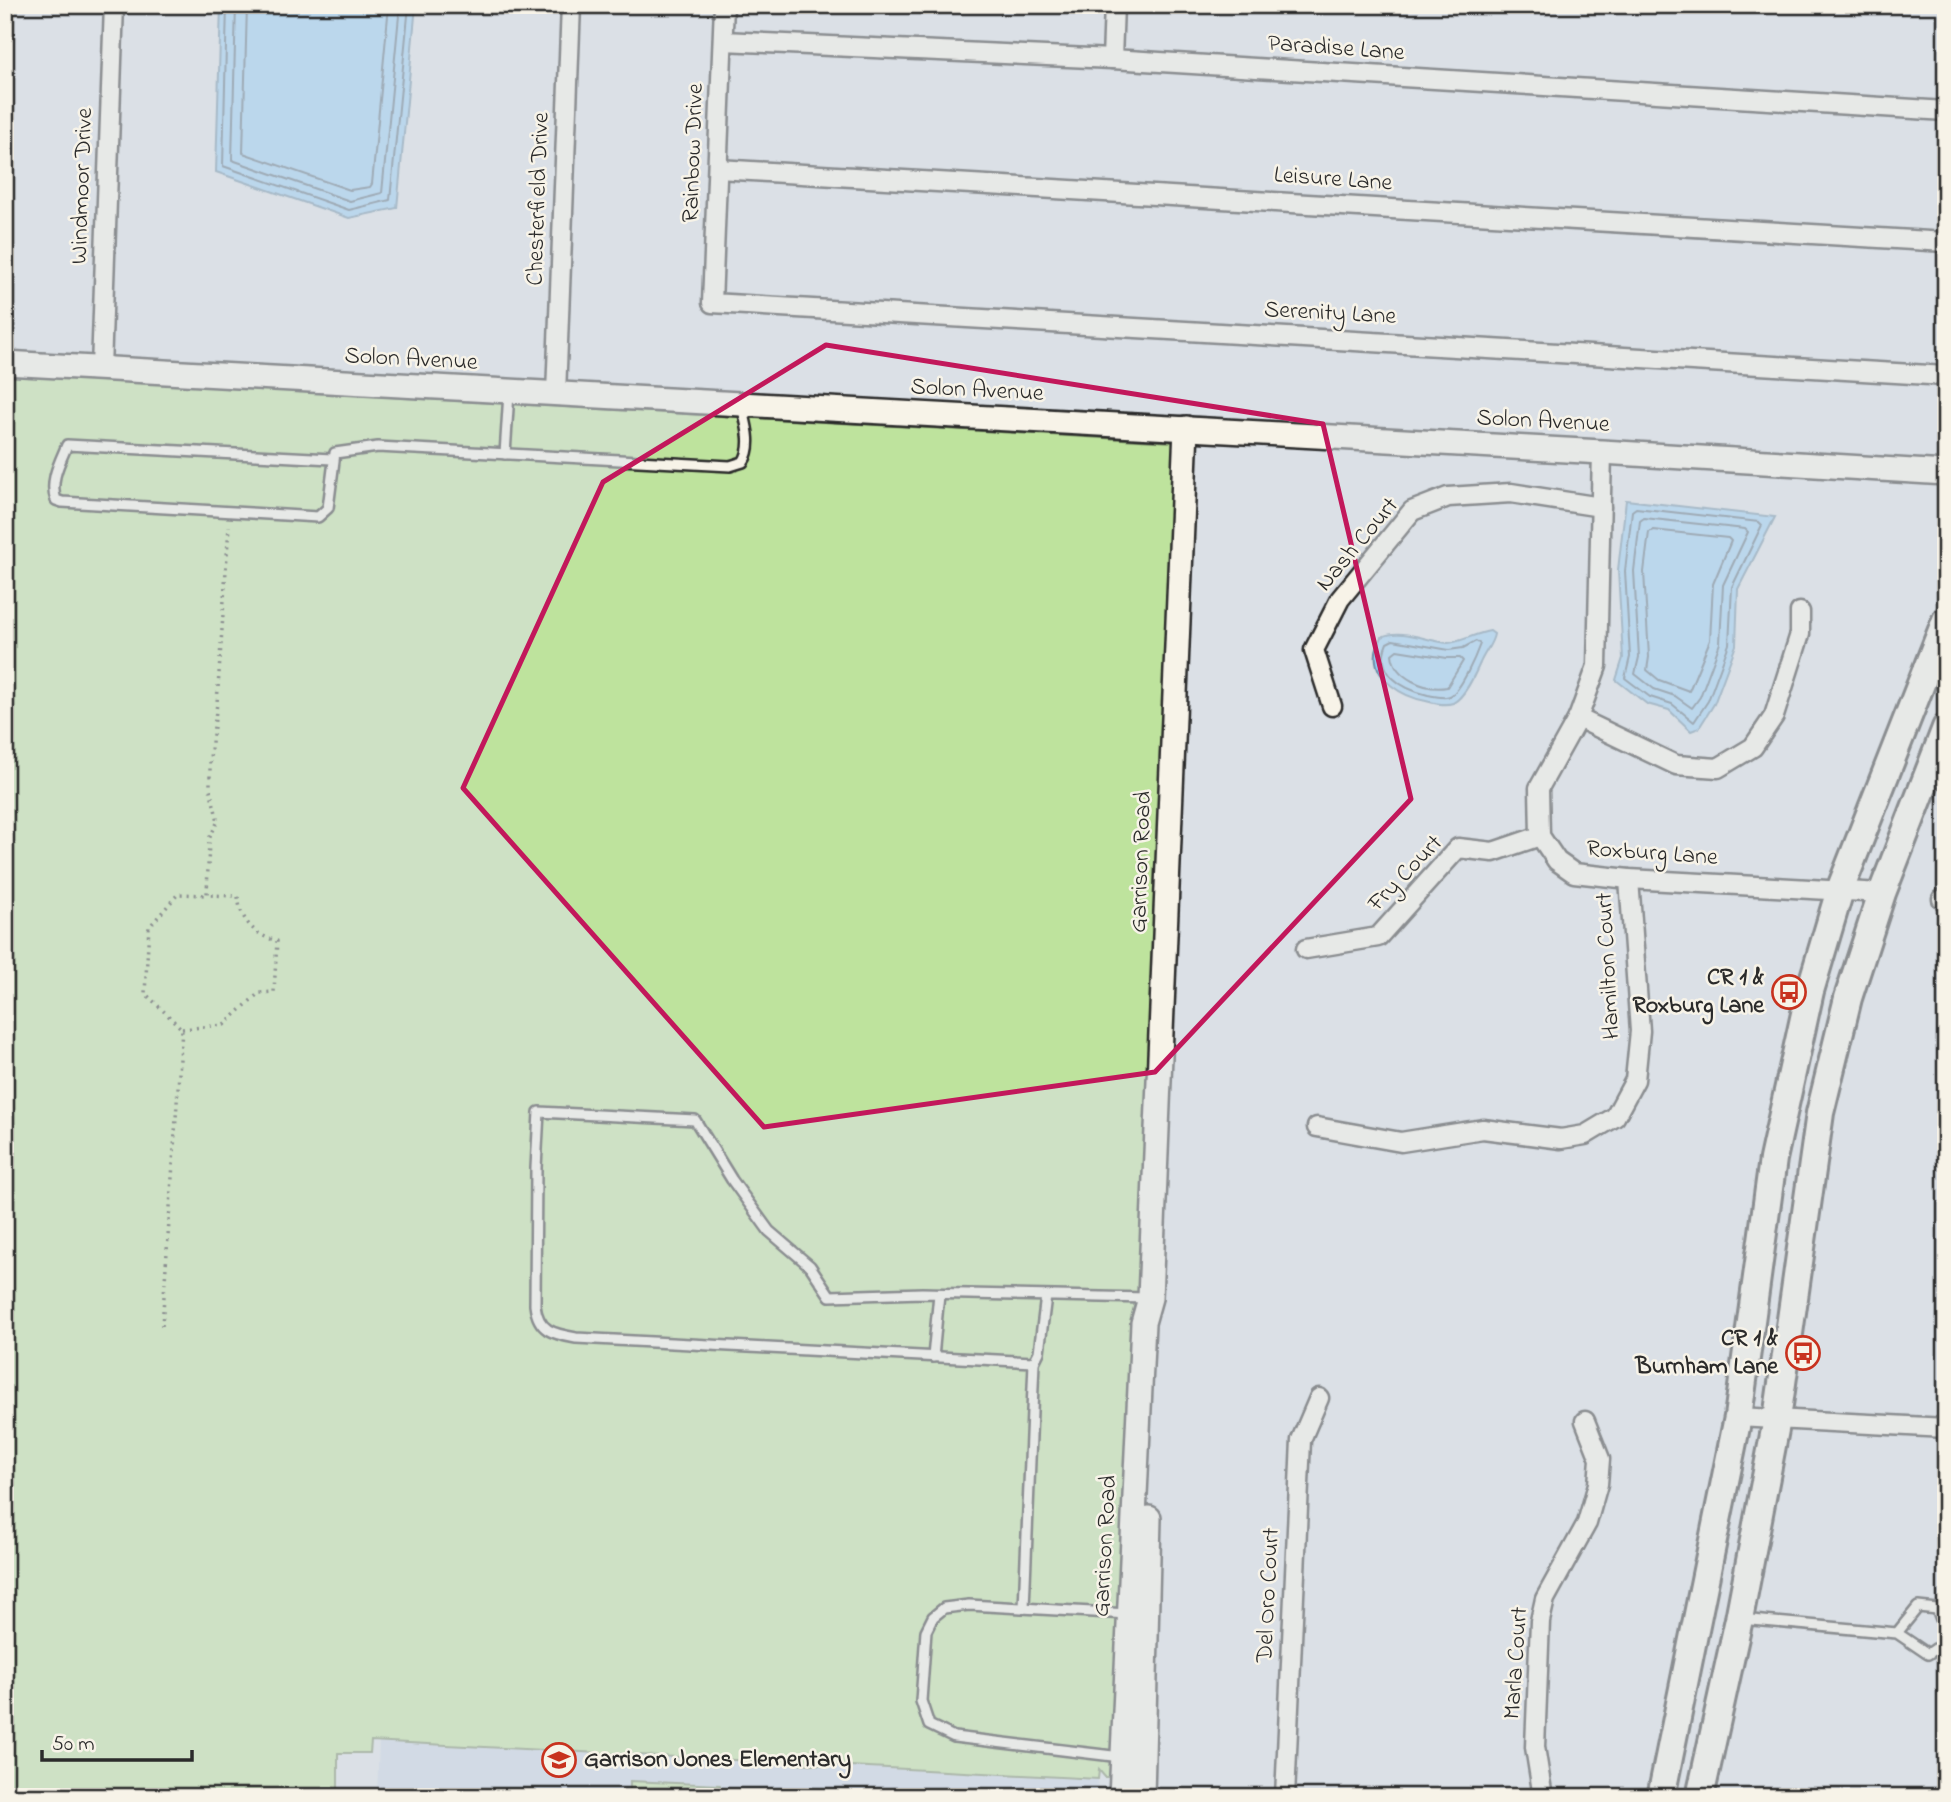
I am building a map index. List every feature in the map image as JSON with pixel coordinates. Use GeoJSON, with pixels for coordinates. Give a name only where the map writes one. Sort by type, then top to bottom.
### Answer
{"type":"FeatureCollection","features":[{"type":"Feature","properties":{"kind":"main road"},"geometry":{"type":"LineString","coordinates":[[1661,1797],[1738,1417],[1778,1134],[1810,991],[1840,890],[1946,620]]}},
{"type":"Feature","properties":{"kind":"main road"},"geometry":{"type":"LineString","coordinates":[[1699,1797],[1739,1619],[1777,1419],[1820,1113],[1848,998],[1882,893],[1946,728]]}},
{"type":"Feature","properties":{"kind":"street","name":"Windmoor Drive"},"geometry":{"type":"LineString","coordinates":[[101,368],[114,5]]}},
{"type":"Feature","properties":{"kind":"street","name":"Chesterfield Drive"},"geometry":{"type":"LineString","coordinates":[[556,394],[571,5]]}},
{"type":"Feature","properties":{"kind":"street","name":"Rainbow Drive"},"geometry":{"type":"LineString","coordinates":[[712,303],[724,5]]}},
{"type":"Feature","properties":{"kind":"street"},"geometry":{"type":"LineString","coordinates":[[1112,59],[1114,5]]}},
{"type":"Feature","properties":{"kind":"street","name":"Paradise Lane"},"geometry":{"type":"LineString","coordinates":[[723,41],[1112,59],[1946,111]]}},
{"type":"Feature","properties":{"kind":"street","name":"Leisure Lane"},"geometry":{"type":"LineString","coordinates":[[718,169],[1946,242]]}},
{"type":"Feature","properties":{"kind":"street","name":"Serenity Lane"},"geometry":{"type":"LineString","coordinates":[[712,303],[1946,376]]}},
{"type":"Feature","properties":{"kind":"street","name":"Solon Avenue"},"geometry":{"type":"LineString","coordinates":[[5,363],[1946,473]]}},
{"type":"Feature","properties":{"kind":"street","name":"Garrison Road"},"geometry":{"type":"LineString","coordinates":[[1142,1797],[1155,1324],[1150,1298],[1186,428]]}},
{"type":"Feature","properties":{"kind":"street"},"geometry":{"type":"LineString","coordinates":[[1540,836],[1539,788],[1578,718],[1597,666],[1602,452]]}},
{"type":"Feature","properties":{"kind":"street","name":"Nash Court"},"geometry":{"type":"LineString","coordinates":[[1332,706],[1314,650],[1340,598],[1412,511],[1448,496],[1511,493],[1601,507]]}},
{"type":"Feature","properties":{"kind":"street"},"geometry":{"type":"LineString","coordinates":[[1578,718],[1676,765],[1718,768],[1753,747],[1774,716],[1800,634],[1800,612]]}},
{"type":"Feature","properties":{"kind":"street","name":"Roxburg Lane"},"geometry":{"type":"LineString","coordinates":[[1540,836],[1557,861],[1574,873],[1629,879],[1882,893]]}},
{"type":"Feature","properties":{"kind":"street","name":"Fry Court"},"geometry":{"type":"LineString","coordinates":[[1306,949],[1378,937],[1458,848],[1493,852],[1540,836]]}},
{"type":"Feature","properties":{"kind":"street","name":"Hamilton Court"},"geometry":{"type":"LineString","coordinates":[[1317,1127],[1401,1143],[1483,1129],[1560,1139],[1585,1135],[1615,1117],[1635,1080],[1640,1031],[1629,879]]}},
{"type":"Feature","properties":{"kind":"street","name":"Garrison Road"},"geometry":{"type":"LineString","coordinates":[[1121,1797],[1143,1323],[1150,1298]]}},
{"type":"Feature","properties":{"kind":"street","name":"Del Oro Court"},"geometry":{"type":"LineString","coordinates":[[1285,1797],[1301,1440],[1319,1398]]}},
{"type":"Feature","properties":{"kind":"street"},"geometry":{"type":"LineString","coordinates":[[1738,1417],[1946,1429]]}},
{"type":"Feature","properties":{"kind":"street","name":"Marla Court"},"geometry":{"type":"LineString","coordinates":[[1544,1797],[1535,1747],[1540,1621],[1545,1599],[1587,1523],[1598,1484],[1600,1459],[1585,1421]]}},
{"type":"Feature","properties":{"kind":"lane"},"geometry":{"type":"LineString","coordinates":[[505,454],[509,391]]}},
{"type":"Feature","properties":{"kind":"lane"},"geometry":{"type":"LineString","coordinates":[[332,459],[67,445],[53,482],[56,500],[62,502],[318,517],[328,508],[332,459],[335,453],[340,451],[378,447],[736,465],[746,459],[749,440],[742,404]]}},
{"type":"Feature","properties":{"kind":"lane"},"geometry":{"type":"LineString","coordinates":[[1034,1362],[576,1338],[552,1333],[542,1326],[536,1317],[535,1305],[539,1112],[695,1120],[732,1180],[769,1231],[810,1266],[830,1296],[939,1294],[1150,1298]]}},
{"type":"Feature","properties":{"kind":"lane"},"geometry":{"type":"LineString","coordinates":[[933,1357],[939,1294]]}},
{"type":"Feature","properties":{"kind":"lane"},"geometry":{"type":"LineString","coordinates":[[1024,1608],[1034,1362],[1039,1352],[1045,1296]]}},
{"type":"Feature","properties":{"kind":"lane"},"geometry":{"type":"LineString","coordinates":[[1122,1757],[954,1737],[929,1725],[921,1701],[926,1631],[933,1617],[944,1608],[969,1605],[1128,1614]]}},
{"type":"Feature","properties":{"kind":"lane"},"geometry":{"type":"LineString","coordinates":[[1739,1619],[1897,1633],[1928,1654],[1941,1645],[1944,1627],[1937,1609],[1918,1607],[1897,1633]]}},
{"type":"Feature","properties":{"kind":"path"},"geometry":{"type":"LineString","coordinates":[[207,895],[209,839],[218,821],[210,789],[210,758],[229,512]]}},
{"type":"Feature","properties":{"kind":"path"},"geometry":{"type":"LineString","coordinates":[[178,894],[238,896],[240,912],[261,937],[277,941],[274,992],[259,993],[224,1026],[182,1029],[145,993],[149,927],[178,894]]}},
{"type":"Feature","properties":{"kind":"path"},"geometry":{"type":"LineString","coordinates":[[162,1326],[182,1029]]}},
{"type":"Feature","properties":{"kind":"highlighted area"},"geometry":{"type":"Polygon","coordinates":[[[826,345],[1323,424],[1411,799],[1155,1072],[764,1127],[463,788],[603,482],[826,345]]]}},
{"type":"Feature","properties":{"kind":"shaded area","name":"Garrison Jones Elementary"},"geometry":{"type":"Polygon","coordinates":[[[379,1741],[1098,1779],[1097,1797],[377,1797],[379,1741]]]}},
{"type":"Feature","properties":{"kind":"green space"},"geometry":{"type":"Polygon","coordinates":[[[5,375],[1175,442],[1140,1289],[1133,1322],[1111,1777],[1105,1777],[1099,1770],[1098,1779],[371,1741],[370,1753],[338,1753],[338,1797],[5,1797],[5,375]]]}},
{"type":"Feature","properties":{"kind":"green space"},"geometry":{"type":"Polygon","coordinates":[[[630,1781],[720,1785],[720,1797],[630,1797],[630,1781]]]}},
{"type":"Feature","properties":{"kind":"water"},"geometry":{"type":"Polygon","coordinates":[[[221,5],[416,5],[397,208],[349,218],[216,172],[221,5]]]}},
{"type":"Feature","properties":{"kind":"water"},"geometry":{"type":"Polygon","coordinates":[[[1626,500],[1775,517],[1738,589],[1736,645],[1714,704],[1699,728],[1691,731],[1669,710],[1647,704],[1616,680],[1623,658],[1618,570],[1626,500]]]}},
{"type":"Feature","properties":{"kind":"water"},"geometry":{"type":"Polygon","coordinates":[[[1490,631],[1494,634],[1490,644],[1465,691],[1453,703],[1432,703],[1408,696],[1384,679],[1376,662],[1376,650],[1382,637],[1406,634],[1448,643],[1490,631]]]}},
{"type":"Feature","properties":{"kind":"place","name":"CR 1 & Roxburg Lane"},"geometry":{"type":"Point","coordinates":[1789,992]}},
{"type":"Feature","properties":{"kind":"place","name":"CR 1 & Burnham Lane"},"geometry":{"type":"Point","coordinates":[1803,1353]}},
{"type":"Feature","properties":{"kind":"place","name":"Garrison Jones Elementary"},"geometry":{"type":"Point","coordinates":[559,1760]}}]}
